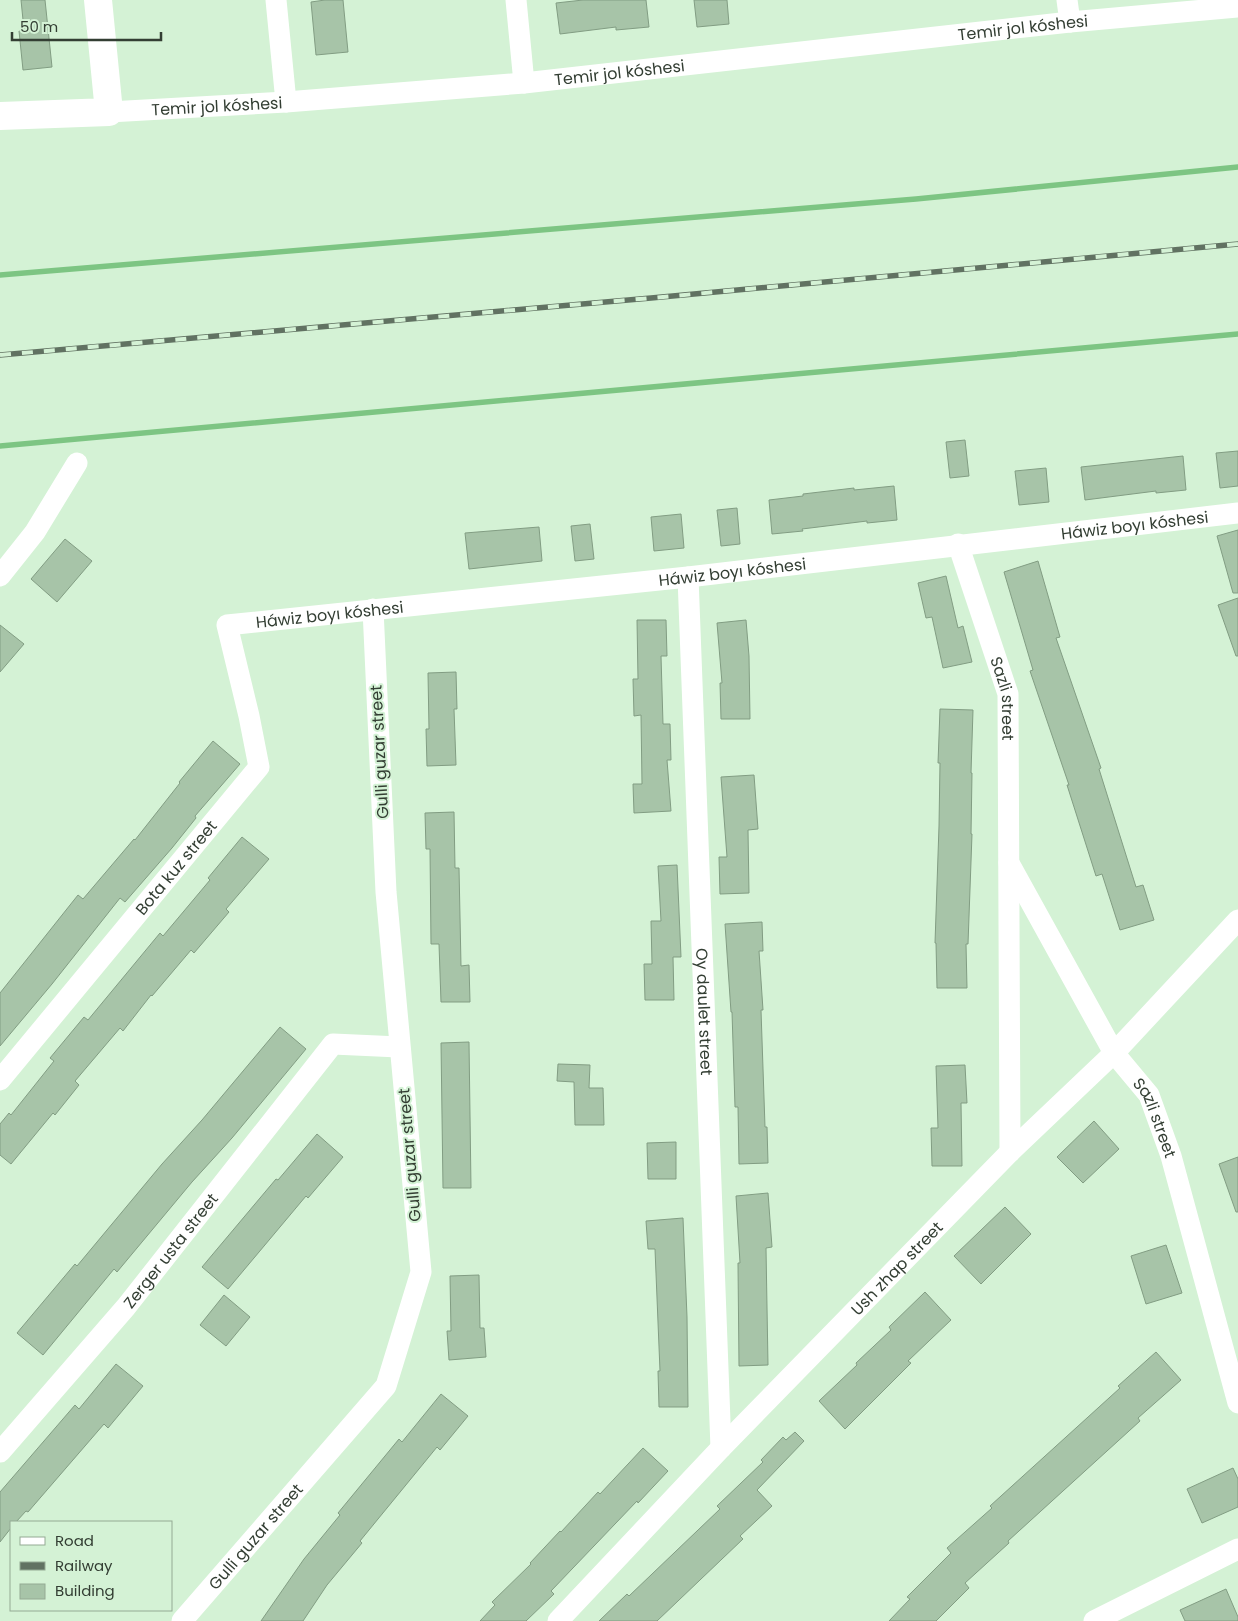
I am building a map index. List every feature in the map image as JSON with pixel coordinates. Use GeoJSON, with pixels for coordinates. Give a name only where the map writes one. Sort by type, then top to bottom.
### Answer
{"type":"FeatureCollection","features":[{"type":"Feature","properties":{"kind":"street"},"geometry":{"type":"LineString","coordinates":[[98,0],[109,112]]}},
{"type":"Feature","properties":{"kind":"street"},"geometry":{"type":"LineString","coordinates":[[276,0],[286,102]]}},
{"type":"Feature","properties":{"kind":"street"},"geometry":{"type":"LineString","coordinates":[[516,0],[524,83]]}},
{"type":"Feature","properties":{"kind":"street"},"geometry":{"type":"LineString","coordinates":[[1067,0],[1070,22]]}},
{"type":"Feature","properties":{"kind":"street","name":"Temir jol kóshesi"},"geometry":{"type":"LineString","coordinates":[[0,116],[286,102],[524,83],[1070,22],[1238,7]]}},
{"type":"Feature","properties":{"kind":"street"},"geometry":{"type":"LineString","coordinates":[[0,576],[34,532],[77,464]]}},
{"type":"Feature","properties":{"kind":"street","name":"Háwiz boyı kóshesi"},"geometry":{"type":"LineString","coordinates":[[227,625],[688,577],[958,544],[1238,513]]}},
{"type":"Feature","properties":{"kind":"street","name":"Sazli street"},"geometry":{"type":"LineString","coordinates":[[958,544],[1008,694],[1010,1152]]}},
{"type":"Feature","properties":{"kind":"street","name":"Oy daulet street"},"geometry":{"type":"LineString","coordinates":[[688,577],[721,1448]]}},
{"type":"Feature","properties":{"kind":"street","name":"Gulli guzar street"},"geometry":{"type":"LineString","coordinates":[[182,1621],[386,1386],[420,1272],[386,892],[373,609]]}},
{"type":"Feature","properties":{"kind":"street","name":"Bota kuz street"},"geometry":{"type":"LineString","coordinates":[[0,1080],[259,767],[227,625]]}},
{"type":"Feature","properties":{"kind":"street","name":"Sazli street"},"geometry":{"type":"LineString","coordinates":[[1008,861],[1114,1053],[1149,1095],[1171,1156],[1238,1403]]}},
{"type":"Feature","properties":{"kind":"street","name":"Ush zhap street"},"geometry":{"type":"LineString","coordinates":[[558,1621],[721,1448],[1010,1152],[1114,1053],[1238,920]]}},
{"type":"Feature","properties":{"kind":"street","name":"Zerger usta street"},"geometry":{"type":"LineString","coordinates":[[0,1452],[126,1307],[333,1044],[399,1047]]}},
{"type":"Feature","properties":{"kind":"street"},"geometry":{"type":"LineString","coordinates":[[1094,1621],[1238,1549]]}},
{"type":"Feature","properties":{"kind":"building"},"geometry":{"type":"Polygon","coordinates":[[[21,0],[45,0],[52,67],[23,70],[19,31],[24,30],[21,0]]]}},
{"type":"Feature","properties":{"kind":"building"},"geometry":{"type":"Polygon","coordinates":[[[343,0],[348,52],[316,55],[311,2],[343,0]]]}},
{"type":"Feature","properties":{"kind":"building"},"geometry":{"type":"Polygon","coordinates":[[[583,0],[646,0],[649,27],[616,30],[616,27],[560,34],[556,3],[583,0]]]}},
{"type":"Feature","properties":{"kind":"building"},"geometry":{"type":"Polygon","coordinates":[[[694,0],[727,0],[729,24],[697,27],[694,0]]]}},
{"type":"Feature","properties":{"kind":"building"},"geometry":{"type":"Polygon","coordinates":[[[965,440],[969,476],[950,478],[946,442],[965,440]]]}},
{"type":"Feature","properties":{"kind":"building"},"geometry":{"type":"Polygon","coordinates":[[[1238,451],[1238,486],[1220,488],[1216,453],[1238,451]]]}},
{"type":"Feature","properties":{"kind":"building"},"geometry":{"type":"Polygon","coordinates":[[[1183,456],[1186,490],[1156,493],[1156,491],[1085,500],[1081,467],[1183,456]]]}},
{"type":"Feature","properties":{"kind":"building"},"geometry":{"type":"Polygon","coordinates":[[[1046,468],[1049,502],[1019,505],[1015,471],[1046,468]]]}},
{"type":"Feature","properties":{"kind":"building"},"geometry":{"type":"Polygon","coordinates":[[[894,486],[897,520],[867,523],[867,521],[772,534],[769,500],[854,488],[854,490],[894,486]]]}},
{"type":"Feature","properties":{"kind":"building"},"geometry":{"type":"Polygon","coordinates":[[[737,508],[740,544],[721,546],[717,510],[737,508]]]}},
{"type":"Feature","properties":{"kind":"building"},"geometry":{"type":"Polygon","coordinates":[[[681,514],[684,548],[654,551],[651,517],[681,514]]]}},
{"type":"Feature","properties":{"kind":"building"},"geometry":{"type":"Polygon","coordinates":[[[590,524],[594,559],[575,561],[571,526],[590,524]]]}},
{"type":"Feature","properties":{"kind":"building"},"geometry":{"type":"Polygon","coordinates":[[[539,527],[542,561],[469,569],[465,533],[539,527]]]}},
{"type":"Feature","properties":{"kind":"building"},"geometry":{"type":"Polygon","coordinates":[[[1238,530],[1238,593],[1233,593],[1217,536],[1238,530]]]}},
{"type":"Feature","properties":{"kind":"building"},"geometry":{"type":"Polygon","coordinates":[[[65,539],[92,561],[57,602],[31,579],[65,539]]]}},
{"type":"Feature","properties":{"kind":"building"},"geometry":{"type":"Polygon","coordinates":[[[1038,561],[1060,637],[1056,638],[1101,768],[1099,769],[1136,887],[1143,885],[1154,920],[1120,930],[1102,874],[1096,876],[1067,785],[1069,785],[1030,671],[1033,670],[1004,572],[1038,561]]]}},
{"type":"Feature","properties":{"kind":"building"},"geometry":{"type":"Polygon","coordinates":[[[946,576],[958,628],[963,626],[972,662],[943,668],[932,617],[926,618],[918,583],[946,576]]]}},
{"type":"Feature","properties":{"kind":"building"},"geometry":{"type":"Polygon","coordinates":[[[1238,598],[1238,656],[1236,656],[1218,605],[1238,598]]]}},
{"type":"Feature","properties":{"kind":"building"},"geometry":{"type":"Polygon","coordinates":[[[637,620],[666,620],[667,656],[661,656],[663,724],[670,724],[671,760],[667,760],[671,811],[634,813],[633,784],[642,784],[641,715],[634,716],[633,679],[638,679],[637,620]]]}},
{"type":"Feature","properties":{"kind":"building"},"geometry":{"type":"Polygon","coordinates":[[[746,620],[749,656],[750,719],[721,719],[720,683],[722,683],[717,623],[746,620]]]}},
{"type":"Feature","properties":{"kind":"building"},"geometry":{"type":"Polygon","coordinates":[[[0,625],[24,644],[0,672],[0,625]]]}},
{"type":"Feature","properties":{"kind":"building"},"geometry":{"type":"Polygon","coordinates":[[[456,672],[457,709],[454,709],[456,765],[427,766],[426,729],[429,729],[428,673],[456,672]]]}},
{"type":"Feature","properties":{"kind":"building"},"geometry":{"type":"Polygon","coordinates":[[[940,709],[973,710],[972,834],[968,944],[966,944],[967,988],[937,988],[935,943],[940,709]]]}},
{"type":"Feature","properties":{"kind":"building"},"geometry":{"type":"Polygon","coordinates":[[[213,741],[240,764],[195,816],[196,818],[172,848],[125,902],[120,898],[0,1046],[0,993],[78,895],[83,899],[135,840],[213,741]]]}},
{"type":"Feature","properties":{"kind":"building"},"geometry":{"type":"Polygon","coordinates":[[[754,775],[758,829],[748,830],[749,893],[720,894],[719,857],[727,857],[721,777],[754,775]]]}},
{"type":"Feature","properties":{"kind":"building"},"geometry":{"type":"Polygon","coordinates":[[[454,812],[455,868],[459,868],[461,966],[469,965],[470,1002],[441,1002],[439,944],[431,944],[430,849],[426,849],[425,813],[454,812]]]}},
{"type":"Feature","properties":{"kind":"building"},"geometry":{"type":"Polygon","coordinates":[[[242,837],[269,859],[226,909],[229,912],[194,953],[191,950],[151,995],[123,1031],[120,1028],[75,1081],[79,1085],[11,1164],[0,1155],[0,1124],[9,1113],[11,1115],[54,1061],[50,1058],[84,1017],[88,1020],[160,933],[163,936],[210,880],[208,878],[242,837]]]}},
{"type":"Feature","properties":{"kind":"building"},"geometry":{"type":"Polygon","coordinates":[[[677,865],[681,957],[673,957],[674,1000],[645,1000],[644,964],[652,964],[651,921],[661,921],[658,866],[677,865]]]}},
{"type":"Feature","properties":{"kind":"building"},"geometry":{"type":"Polygon","coordinates":[[[762,922],[763,951],[759,951],[768,1163],[739,1164],[738,1107],[735,1107],[732,1012],[725,924],[762,922]]]}},
{"type":"Feature","properties":{"kind":"building"},"geometry":{"type":"Polygon","coordinates":[[[280,1027],[306,1049],[117,1272],[114,1269],[43,1355],[17,1333],[75,1264],[77,1266],[280,1027]]]}},
{"type":"Feature","properties":{"kind":"building"},"geometry":{"type":"Polygon","coordinates":[[[469,1042],[471,1188],[443,1188],[441,1043],[469,1042]]]}},
{"type":"Feature","properties":{"kind":"building"},"geometry":{"type":"Polygon","coordinates":[[[558,1064],[590,1065],[589,1088],[603,1088],[604,1125],[575,1125],[574,1082],[557,1081],[558,1064]]]}},
{"type":"Feature","properties":{"kind":"building"},"geometry":{"type":"Polygon","coordinates":[[[965,1065],[967,1103],[961,1103],[962,1166],[932,1166],[931,1128],[938,1128],[936,1066],[965,1065]]]}},
{"type":"Feature","properties":{"kind":"building"},"geometry":{"type":"Polygon","coordinates":[[[1094,1121],[1119,1149],[1083,1183],[1057,1157],[1094,1121]]]}},
{"type":"Feature","properties":{"kind":"building"},"geometry":{"type":"Polygon","coordinates":[[[317,1134],[343,1157],[308,1198],[306,1196],[228,1289],[202,1267],[276,1179],[278,1180],[317,1134]]]}},
{"type":"Feature","properties":{"kind":"building"},"geometry":{"type":"Polygon","coordinates":[[[676,1142],[676,1179],[648,1179],[647,1143],[676,1142]]]}},
{"type":"Feature","properties":{"kind":"building"},"geometry":{"type":"Polygon","coordinates":[[[1238,1157],[1238,1212],[1236,1212],[1219,1164],[1238,1157]]]}},
{"type":"Feature","properties":{"kind":"building"},"geometry":{"type":"Polygon","coordinates":[[[768,1193],[772,1247],[766,1248],[768,1365],[739,1366],[738,1263],[740,1263],[736,1196],[768,1193]]]}},
{"type":"Feature","properties":{"kind":"building"},"geometry":{"type":"Polygon","coordinates":[[[1005,1207],[1031,1234],[981,1284],[954,1256],[1005,1207]]]}},
{"type":"Feature","properties":{"kind":"building"},"geometry":{"type":"Polygon","coordinates":[[[683,1218],[688,1407],[659,1407],[658,1371],[660,1371],[655,1249],[648,1249],[646,1221],[683,1218]]]}},
{"type":"Feature","properties":{"kind":"building"},"geometry":{"type":"Polygon","coordinates":[[[1166,1245],[1182,1293],[1146,1304],[1131,1256],[1166,1245]]]}},
{"type":"Feature","properties":{"kind":"building"},"geometry":{"type":"Polygon","coordinates":[[[479,1275],[480,1328],[484,1328],[486,1357],[449,1360],[447,1331],[451,1331],[450,1276],[479,1275]]]}},
{"type":"Feature","properties":{"kind":"building"},"geometry":{"type":"Polygon","coordinates":[[[925,1292],[951,1320],[908,1361],[911,1363],[845,1429],[819,1401],[857,1365],[856,1363],[891,1330],[889,1327],[925,1292]]]}},
{"type":"Feature","properties":{"kind":"building"},"geometry":{"type":"Polygon","coordinates":[[[224,1295],[250,1317],[226,1346],[200,1325],[224,1295]]]}},
{"type":"Feature","properties":{"kind":"building"},"geometry":{"type":"Polygon","coordinates":[[[1156,1352],[1181,1380],[1138,1418],[1140,1421],[1008,1541],[1009,1543],[965,1583],[969,1588],[936,1621],[889,1621],[910,1599],[907,1597],[951,1553],[947,1548],[992,1508],[990,1506],[1120,1388],[1118,1386],[1156,1352]]]}},
{"type":"Feature","properties":{"kind":"building"},"geometry":{"type":"Polygon","coordinates":[[[116,1364],[143,1386],[108,1428],[104,1424],[28,1512],[26,1511],[17,1521],[10,1521],[10,1529],[0,1542],[0,1492],[75,1405],[79,1409],[116,1364]]]}},
{"type":"Feature","properties":{"kind":"building"},"geometry":{"type":"Polygon","coordinates":[[[441,1394],[468,1416],[440,1450],[437,1447],[360,1541],[362,1543],[327,1585],[303,1621],[261,1621],[304,1559],[340,1515],[338,1513],[399,1439],[402,1442],[441,1394]]]}},
{"type":"Feature","properties":{"kind":"building"},"geometry":{"type":"Polygon","coordinates":[[[795,1432],[804,1441],[757,1490],[772,1506],[740,1536],[743,1539],[657,1621],[599,1621],[627,1594],[629,1596],[720,1509],[717,1506],[763,1462],[761,1460],[783,1437],[786,1440],[795,1432]]]}},
{"type":"Feature","properties":{"kind":"building"},"geometry":{"type":"Polygon","coordinates":[[[643,1448],[668,1471],[551,1591],[554,1594],[526,1621],[480,1621],[495,1605],[492,1602],[531,1564],[598,1492],[600,1494],[643,1448]]]}},
{"type":"Feature","properties":{"kind":"building"},"geometry":{"type":"Polygon","coordinates":[[[1233,1468],[1238,1479],[1238,1507],[1202,1523],[1187,1489],[1233,1468]]]}},
{"type":"Feature","properties":{"kind":"building"},"geometry":{"type":"Polygon","coordinates":[[[1226,1589],[1238,1621],[1185,1621],[1180,1610],[1226,1589]]]}},
{"type":"Feature","properties":{"kind":"waterway"},"geometry":{"type":"LineString","coordinates":[[0,275],[916,199],[1238,167]]}},
{"type":"Feature","properties":{"kind":"waterway"},"geometry":{"type":"LineString","coordinates":[[0,446],[1238,334]]}},
{"type":"Feature","properties":{"kind":"railway"},"geometry":{"type":"LineString","coordinates":[[0,355],[1238,244]]}}]}
